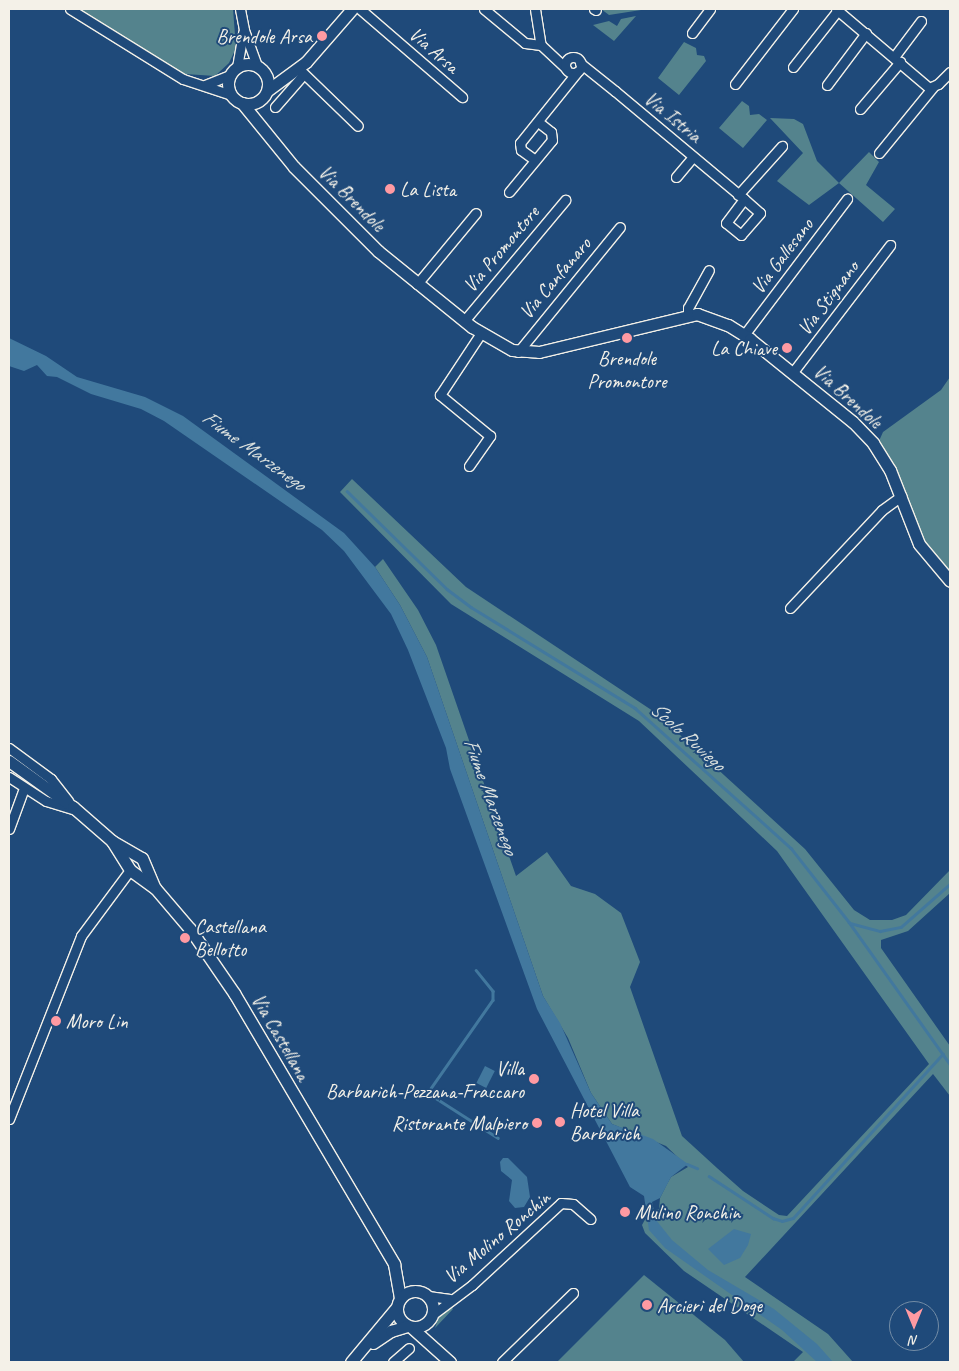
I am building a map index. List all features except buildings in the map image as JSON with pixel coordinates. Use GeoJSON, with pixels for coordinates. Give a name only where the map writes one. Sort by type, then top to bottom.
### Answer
{"type":"FeatureCollection","features":[{"type":"Feature","properties":{"kind":"street"},"geometry":{"type":"LineString","coordinates":[[70,9],[183,79],[231,95],[242,103],[253,104],[299,71]]}},
{"type":"Feature","properties":{"kind":"street"},"geometry":{"type":"LineString","coordinates":[[240,9],[244,30],[261,69],[265,94]]}},
{"type":"Feature","properties":{"kind":"street"},"geometry":{"type":"LineString","coordinates":[[275,107],[299,71],[352,9]]}},
{"type":"Feature","properties":{"kind":"street","name":"Via Arsa"},"geometry":{"type":"LineString","coordinates":[[360,9],[462,97]]}},
{"type":"Feature","properties":{"kind":"street"},"geometry":{"type":"LineString","coordinates":[[484,9],[525,43],[541,45],[569,72],[577,72]]}},
{"type":"Feature","properties":{"kind":"street"},"geometry":{"type":"LineString","coordinates":[[535,9],[541,45]]}},
{"type":"Feature","properties":{"kind":"street"},"geometry":{"type":"LineString","coordinates":[[692,33],[710,9]]}},
{"type":"Feature","properties":{"kind":"street"},"geometry":{"type":"LineString","coordinates":[[736,84],[793,9]]}},
{"type":"Feature","properties":{"kind":"street"},"geometry":{"type":"LineString","coordinates":[[793,67],[837,10],[929,88],[933,87]]}},
{"type":"Feature","properties":{"kind":"street"},"geometry":{"type":"LineString","coordinates":[[860,109],[897,59],[921,21]]}},
{"type":"Feature","properties":{"kind":"street"},"geometry":{"type":"LineString","coordinates":[[231,95],[233,71],[244,30]]}},
{"type":"Feature","properties":{"kind":"street"},"geometry":{"type":"LineString","coordinates":[[827,85],[866,33]]}},
{"type":"Feature","properties":{"kind":"street"},"geometry":{"type":"LineString","coordinates":[[535,160],[520,145],[577,72],[580,63],[570,58],[566,68]]}},
{"type":"Feature","properties":{"kind":"street","name":"Via Istria"},"geometry":{"type":"LineString","coordinates":[[580,63],[741,197],[782,146]]}},
{"type":"Feature","properties":{"kind":"street"},"geometry":{"type":"LineString","coordinates":[[205,85],[249,64],[278,74],[299,71]]}},
{"type":"Feature","properties":{"kind":"street"},"geometry":{"type":"LineString","coordinates":[[299,71],[358,126]]}},
{"type":"Feature","properties":{"kind":"street"},"geometry":{"type":"LineString","coordinates":[[879,153],[933,87],[950,72]]}},
{"type":"Feature","properties":{"kind":"street","name":"Via Brendole"},"geometry":{"type":"LineString","coordinates":[[265,94],[261,112],[267,133]]}},
{"type":"Feature","properties":{"kind":"street","name":"Via Brendole"},"geometry":{"type":"LineString","coordinates":[[242,103],[312,186],[417,284],[481,333],[518,352],[552,350],[688,314],[711,317],[744,335],[794,372],[862,429],[881,453],[901,496],[919,544],[950,581]]}},
{"type":"Feature","properties":{"kind":"street"},"geometry":{"type":"LineString","coordinates":[[509,192],[553,137],[538,122]]}},
{"type":"Feature","properties":{"kind":"street"},"geometry":{"type":"LineString","coordinates":[[676,177],[693,157]]}},
{"type":"Feature","properties":{"kind":"street","name":"Via Gallesano"},"geometry":{"type":"LineString","coordinates":[[744,335],[847,199]]}},
{"type":"Feature","properties":{"kind":"street","name":"Via Promontore"},"geometry":{"type":"LineString","coordinates":[[464,321],[565,200]]}},
{"type":"Feature","properties":{"kind":"street"},"geometry":{"type":"LineString","coordinates":[[417,284],[476,213]]}},
{"type":"Feature","properties":{"kind":"street","name":"Via Canfanaro"},"geometry":{"type":"LineString","coordinates":[[518,352],[620,227]]}},
{"type":"Feature","properties":{"kind":"street","name":"Via Stignano"},"geometry":{"type":"LineString","coordinates":[[794,372],[890,245]]}},
{"type":"Feature","properties":{"kind":"street"},"geometry":{"type":"LineString","coordinates":[[688,314],[688,308],[709,270]]}},
{"type":"Feature","properties":{"kind":"street"},"geometry":{"type":"LineString","coordinates":[[469,466],[490,436],[440,395],[481,333]]}},
{"type":"Feature","properties":{"kind":"street"},"geometry":{"type":"LineString","coordinates":[[790,608],[882,510],[901,496]]}},
{"type":"Feature","properties":{"kind":"street","name":"Via Castellana"},"geometry":{"type":"LineString","coordinates":[[9,748],[52,780],[75,809]]}},
{"type":"Feature","properties":{"kind":"street","name":"Via Castellana"},"geometry":{"type":"LineString","coordinates":[[9,761],[75,809],[112,841],[141,859],[155,888]]}},
{"type":"Feature","properties":{"kind":"street","name":"Via Castellana"},"geometry":{"type":"LineString","coordinates":[[9,777],[46,801],[75,809]]}},
{"type":"Feature","properties":{"kind":"street"},"geometry":{"type":"LineString","coordinates":[[9,829],[24,788]]}},
{"type":"Feature","properties":{"kind":"street","name":"Via Castellana"},"geometry":{"type":"LineString","coordinates":[[112,841],[131,869],[155,888],[190,929],[234,993],[394,1264],[400,1283],[398,1303]]}},
{"type":"Feature","properties":{"kind":"street"},"geometry":{"type":"LineString","coordinates":[[9,1119],[81,936],[131,869],[130,858],[141,859]]}},
{"type":"Feature","properties":{"kind":"street","name":"Via Molino Ronchin"},"geometry":{"type":"LineString","coordinates":[[432,1317],[450,1299],[472,1285],[561,1203],[573,1204],[590,1219]]}},
{"type":"Feature","properties":{"kind":"street","name":"Via Castellana"},"geometry":{"type":"LineString","coordinates":[[394,1264],[424,1294]]}},
{"type":"Feature","properties":{"kind":"street"},"geometry":{"type":"LineString","coordinates":[[351,1362],[409,1292],[424,1294],[432,1317],[432,1335],[437,1347]]}},
{"type":"Feature","properties":{"kind":"street"},"geometry":{"type":"LineString","coordinates":[[502,1362],[573,1293]]}},
{"type":"Feature","properties":{"kind":"street","name":"Via Molino Ronchin"},"geometry":{"type":"LineString","coordinates":[[424,1294],[450,1299]]}},
{"type":"Feature","properties":{"kind":"street"},"geometry":{"type":"LineString","coordinates":[[398,1303],[399,1319],[437,1347],[450,1362]]}},
{"type":"Feature","properties":{"kind":"street"},"geometry":{"type":"LineString","coordinates":[[361,1352],[386,1334],[409,1327],[423,1326],[432,1317]]}},
{"type":"Feature","properties":{"kind":"street"},"geometry":{"type":"LineString","coordinates":[[392,1362],[409,1348]]}},
{"type":"Feature","properties":{"kind":"green space"},"geometry":{"type":"Polygon","coordinates":[[[76,9],[233,9],[236,48],[229,63],[215,76],[185,74],[169,68],[76,9]]]}},
{"type":"Feature","properties":{"kind":"green space"},"geometry":{"type":"Polygon","coordinates":[[[601,9],[639,9],[641,10],[609,15],[601,9]]]}},
{"type":"Feature","properties":{"kind":"green space"},"geometry":{"type":"Polygon","coordinates":[[[636,16],[614,41],[593,25],[609,21],[617,26],[621,19],[636,16]]]}},
{"type":"Feature","properties":{"kind":"green space"},"geometry":{"type":"Polygon","coordinates":[[[684,42],[696,48],[697,55],[704,56],[706,61],[679,95],[658,78],[684,42]]]}},
{"type":"Feature","properties":{"kind":"green space"},"geometry":{"type":"Polygon","coordinates":[[[742,101],[749,106],[750,115],[759,114],[767,120],[743,148],[719,128],[742,101]]]}},
{"type":"Feature","properties":{"kind":"green space"},"geometry":{"type":"Polygon","coordinates":[[[770,118],[794,119],[803,124],[817,161],[839,183],[809,205],[777,181],[803,153],[770,118]]]}},
{"type":"Feature","properties":{"kind":"green space"},"geometry":{"type":"Polygon","coordinates":[[[869,152],[879,162],[866,185],[895,209],[883,222],[839,183],[869,152]]]}},
{"type":"Feature","properties":{"kind":"green space"},"geometry":{"type":"Polygon","coordinates":[[[950,377],[950,577],[922,539],[894,465],[879,441],[883,432],[941,390],[950,377]]]}},
{"type":"Feature","properties":{"kind":"green space"},"geometry":{"type":"Polygon","coordinates":[[[352,479],[466,587],[656,713],[805,849],[854,910],[870,920],[892,920],[906,915],[950,870],[950,893],[908,931],[881,940],[881,948],[950,1046],[950,1096],[933,1074],[745,1277],[828,1334],[853,1362],[793,1362],[803,1352],[684,1271],[645,1233],[642,1225],[649,1212],[659,1209],[660,1198],[671,1177],[688,1167],[666,1146],[612,1124],[591,1093],[568,1038],[543,996],[427,657],[400,605],[375,567],[383,559],[418,610],[436,645],[516,876],[547,852],[571,886],[595,894],[621,913],[640,962],[630,987],[682,1136],[717,1168],[743,1191],[779,1215],[787,1216],[929,1064],[777,851],[639,721],[451,604],[340,492],[352,479]]]}},
{"type":"Feature","properties":{"kind":"green space","name":"Arcieri del Doge"},"geometry":{"type":"Polygon","coordinates":[[[644,1275],[725,1340],[744,1362],[557,1362],[644,1275]]]}},
{"type":"Feature","properties":{"kind":"green space"},"geometry":{"type":"Polygon","coordinates":[[[450,1306],[453,1309],[435,1328],[441,1311],[450,1306]]]}},
{"type":"Feature","properties":{"kind":"water"},"geometry":{"type":"Polygon","coordinates":[[[9,338],[46,356],[77,377],[145,397],[183,416],[344,533],[375,567],[400,605],[427,657],[543,996],[560,1023],[591,1093],[612,1124],[653,1139],[688,1164],[671,1177],[660,1198],[652,1202],[656,1220],[672,1240],[708,1270],[774,1309],[817,1344],[833,1362],[817,1362],[782,1330],[665,1248],[649,1230],[644,1196],[630,1187],[537,1009],[450,769],[446,748],[408,650],[391,614],[344,551],[322,530],[164,421],[141,409],[91,394],[57,377],[47,376],[37,365],[24,371],[9,366],[9,338]]]}},
{"type":"Feature","properties":{"kind":"water"},"geometry":{"type":"Polygon","coordinates":[[[485,1066],[495,1071],[486,1088],[476,1083],[485,1066]]]}},
{"type":"Feature","properties":{"kind":"water"},"geometry":{"type":"Polygon","coordinates":[[[503,1158],[508,1158],[527,1177],[530,1197],[524,1207],[515,1208],[509,1201],[512,1180],[501,1171],[500,1162],[503,1158]]]}},
{"type":"Feature","properties":{"kind":"water"},"geometry":{"type":"Polygon","coordinates":[[[734,1229],[751,1234],[748,1245],[740,1258],[724,1265],[708,1249],[734,1229]]]}},
{"type":"Feature","properties":{"kind":"waterway","name":"Scolo Ruviego"},"geometry":{"type":"LineString","coordinates":[[347,491],[447,589],[471,607],[635,708],[791,848],[849,922],[950,1064]]}},
{"type":"Feature","properties":{"kind":"waterway"},"geometry":{"type":"LineString","coordinates":[[850,923],[880,931],[901,927],[950,884]]}},
{"type":"Feature","properties":{"kind":"waterway"},"geometry":{"type":"LineString","coordinates":[[476,970],[493,991],[493,1000],[428,1093],[498,1138]]}},
{"type":"Feature","properties":{"kind":"waterway"},"geometry":{"type":"LineString","coordinates":[[709,1176],[773,1218],[782,1221],[793,1218],[943,1054]]}},
{"type":"Feature","properties":{"kind":"waterway"},"geometry":{"type":"LineString","coordinates":[[687,1164],[697,1168]]}},
{"type":"Feature","properties":{"kind":"place","name":"Brendole Arsa"},"geometry":{"type":"Point","coordinates":[322,36]}},
{"type":"Feature","properties":{"kind":"place","name":"La Lista"},"geometry":{"type":"Point","coordinates":[390,189]}},
{"type":"Feature","properties":{"kind":"place","name":"Brendole Promontore"},"geometry":{"type":"Point","coordinates":[627,338]}},
{"type":"Feature","properties":{"kind":"place","name":"La Chiave"},"geometry":{"type":"Point","coordinates":[787,348]}},
{"type":"Feature","properties":{"kind":"place","name":"Castellana Bellotto"},"geometry":{"type":"Point","coordinates":[185,938]}},
{"type":"Feature","properties":{"kind":"place","name":"Moro Lin"},"geometry":{"type":"Point","coordinates":[56,1021]}},
{"type":"Feature","properties":{"kind":"place","name":"Villa Barbarich-Pezzana-Fraccaro"},"geometry":{"type":"Point","coordinates":[534,1079]}},
{"type":"Feature","properties":{"kind":"place","name":"Hotel Villa Barbarich"},"geometry":{"type":"Point","coordinates":[560,1122]}},
{"type":"Feature","properties":{"kind":"place","name":"Ristorante Malpiero"},"geometry":{"type":"Point","coordinates":[537,1123]}},
{"type":"Feature","properties":{"kind":"place","name":"Mulino Ronchin"},"geometry":{"type":"Point","coordinates":[625,1212]}},
{"type":"Feature","properties":{"kind":"place","name":"Arcieri del Doge"},"geometry":{"type":"Point","coordinates":[647,1305]}},
{"type":"Feature","properties":{"kind":"water label","name":"Fiume Marzenego"},"geometry":{"type":"Point","coordinates":[254,450]}},
{"type":"Feature","properties":{"kind":"water label","name":"Fiume Marzenego"},"geometry":{"type":"Point","coordinates":[491,796]}}]}
